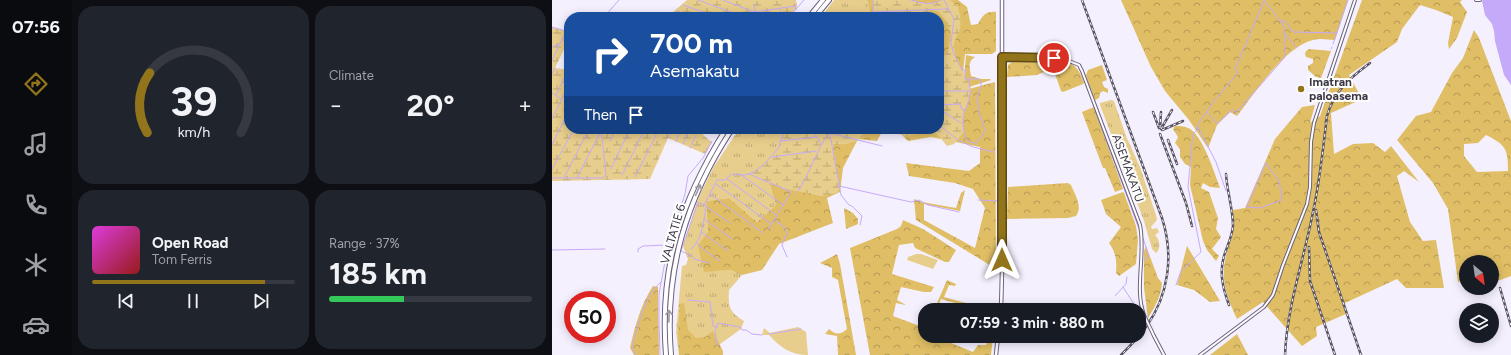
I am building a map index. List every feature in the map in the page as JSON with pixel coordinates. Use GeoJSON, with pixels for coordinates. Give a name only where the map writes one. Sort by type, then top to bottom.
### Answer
{"type":"FeatureCollection","features":[{"type":"Feature","properties":{"kind":"highway"},"geometry":{"type":"LineString","coordinates":[[813,12],[823,0]]}},
{"type":"Feature","properties":{"kind":"highway"},"geometry":{"type":"LineString","coordinates":[[819,12],[829,0]]}},
{"type":"Feature","properties":{"kind":"highway","name":"VALTATIE 6"},"geometry":{"type":"LineString","coordinates":[[666,355],[664,326],[665,298],[675,238],[693,187],[705,163],[723,134]]}},
{"type":"Feature","properties":{"kind":"highway","name":"VALTATIE 6"},"geometry":{"type":"LineString","coordinates":[[671,355],[669,326],[671,289],[680,238],[701,182],[729,134]]}},
{"type":"Feature","properties":{"kind":"main road"},"geometry":{"type":"LineString","coordinates":[[1001,303],[1002,0]]}},
{"type":"Feature","properties":{"kind":"main road"},"geometry":{"type":"LineString","coordinates":[[996,355],[997,343]]}},
{"type":"Feature","properties":{"kind":"street"},"geometry":{"type":"LineString","coordinates":[[1200,355],[1264,307],[1273,295],[1307,204],[1310,187],[1311,142],[1314,123],[1355,0]]}},
{"type":"Feature","properties":{"kind":"street","name":"ASEMAKATU"},"geometry":{"type":"LineString","coordinates":[[1002,57],[1064,59],[1079,65],[1140,225],[1142,239],[1140,301],[1144,315],[1164,355]]}},
{"type":"Feature","properties":{"kind":"green space"},"geometry":{"type":"Polygon","coordinates":[[[687,0],[796,0],[797,7],[793,12],[673,12],[687,0]]]}},
{"type":"Feature","properties":{"kind":"green space"},"geometry":{"type":"Polygon","coordinates":[[[834,0],[867,0],[870,12],[825,12],[834,0]]]}},
{"type":"Feature","properties":{"kind":"green space"},"geometry":{"type":"Polygon","coordinates":[[[867,0],[958,0],[967,7],[971,25],[978,24],[987,13],[996,12],[996,51],[992,54],[965,54],[961,91],[995,82],[996,265],[993,267],[916,220],[914,199],[922,202],[956,208],[961,193],[965,190],[960,211],[924,204],[924,220],[975,248],[985,208],[973,189],[955,183],[909,176],[906,163],[969,171],[980,163],[980,147],[931,137],[908,141],[901,134],[944,134],[944,12],[870,12],[867,0]]]}},
{"type":"Feature","properties":{"kind":"green space"},"geometry":{"type":"Polygon","coordinates":[[[873,0],[911,0],[920,3],[933,3],[941,0],[950,0],[958,7],[960,26],[954,42],[954,49],[956,58],[962,70],[966,70],[965,79],[968,79],[970,93],[969,101],[963,116],[964,132],[954,144],[947,146],[937,134],[944,134],[944,57],[949,48],[951,33],[944,19],[944,12],[929,10],[926,12],[873,12],[873,0]]]}},
{"type":"Feature","properties":{"kind":"green space"},"geometry":{"type":"Polygon","coordinates":[[[1121,0],[1348,0],[1335,40],[1313,40],[1302,44],[1291,52],[1271,72],[1237,116],[1230,112],[1217,125],[1208,148],[1189,120],[1165,91],[1151,67],[1121,0]]]}},
{"type":"Feature","properties":{"kind":"green space"},"geometry":{"type":"Polygon","coordinates":[[[1362,0],[1462,0],[1460,2],[1467,12],[1457,38],[1449,49],[1448,43],[1453,17],[1420,5],[1402,29],[1397,42],[1349,75],[1362,99],[1331,113],[1334,154],[1353,144],[1373,143],[1385,152],[1391,146],[1419,182],[1404,171],[1397,176],[1410,222],[1423,241],[1436,240],[1444,288],[1406,288],[1397,279],[1345,303],[1346,314],[1316,327],[1317,336],[1302,346],[1263,302],[1237,319],[1230,303],[1224,281],[1224,265],[1232,228],[1233,210],[1245,208],[1275,139],[1302,107],[1315,105],[1310,123],[1320,116],[1362,0]]]}},
{"type":"Feature","properties":{"kind":"green space"},"geometry":{"type":"Polygon","coordinates":[[[552,27],[564,31],[564,49],[555,68],[564,69],[564,134],[704,134],[712,142],[705,154],[668,138],[650,179],[552,181],[552,27]]]}},
{"type":"Feature","properties":{"kind":"green space"},"geometry":{"type":"Polygon","coordinates":[[[1474,30],[1479,38],[1511,121],[1511,276],[1499,280],[1499,255],[1459,255],[1458,282],[1448,209],[1433,183],[1397,140],[1416,116],[1431,112],[1452,73],[1463,58],[1474,30]],[[1486,135],[1478,143],[1464,144],[1464,156],[1477,172],[1508,171],[1506,153],[1502,145],[1486,135]]]}},
{"type":"Feature","properties":{"kind":"green space"},"geometry":{"type":"Polygon","coordinates":[[[1309,49],[1331,51],[1321,78],[1316,77],[1308,70],[1308,66],[1313,63],[1313,59],[1306,57],[1305,54],[1309,49]]]}},
{"type":"Feature","properties":{"kind":"green space"},"geometry":{"type":"Polygon","coordinates":[[[966,55],[975,57],[970,63],[971,76],[991,80],[963,89],[966,55]]]}},
{"type":"Feature","properties":{"kind":"green space"},"geometry":{"type":"Polygon","coordinates":[[[1012,62],[1046,63],[1049,70],[1037,75],[1007,77],[1008,65],[1012,62]]]}},
{"type":"Feature","properties":{"kind":"green space"},"geometry":{"type":"Polygon","coordinates":[[[1051,62],[1070,63],[1073,65],[1077,68],[1084,83],[1063,92],[1061,91],[1051,62]]]}},
{"type":"Feature","properties":{"kind":"green space"},"geometry":{"type":"Polygon","coordinates":[[[1102,65],[1107,80],[1102,82],[1104,87],[1108,89],[1108,93],[1103,91],[1100,93],[1099,98],[1095,100],[1086,75],[1088,70],[1102,65]]]}},
{"type":"Feature","properties":{"kind":"green space"},"geometry":{"type":"Polygon","coordinates":[[[1111,100],[1114,101],[1126,136],[1140,167],[1156,215],[1157,220],[1151,227],[1152,229],[1157,228],[1159,232],[1155,235],[1159,244],[1159,249],[1156,253],[1152,249],[1144,221],[1100,105],[1100,103],[1111,100]]]}},
{"type":"Feature","properties":{"kind":"green space"},"geometry":{"type":"Polygon","coordinates":[[[1094,107],[1123,189],[1115,192],[1105,168],[1103,168],[1082,112],[1094,107]]]}},
{"type":"Feature","properties":{"kind":"green space"},"geometry":{"type":"Polygon","coordinates":[[[1175,126],[1183,126],[1193,131],[1203,145],[1220,188],[1210,187],[1203,183],[1201,188],[1209,192],[1218,218],[1216,229],[1221,237],[1212,249],[1219,256],[1216,261],[1207,250],[1203,241],[1190,185],[1191,167],[1185,164],[1180,157],[1180,149],[1175,143],[1178,137],[1173,129],[1175,126]]]}},
{"type":"Feature","properties":{"kind":"green space"},"geometry":{"type":"Polygon","coordinates":[[[736,134],[786,134],[788,150],[767,175],[776,205],[757,222],[729,198],[706,201],[708,232],[704,271],[730,270],[742,275],[729,290],[730,308],[735,315],[744,321],[741,329],[716,347],[720,355],[679,355],[676,332],[682,266],[686,265],[688,259],[683,246],[698,199],[713,168],[736,134]]]}},
{"type":"Feature","properties":{"kind":"green space"},"geometry":{"type":"Polygon","coordinates":[[[780,134],[863,134],[857,141],[847,144],[834,145],[833,148],[840,188],[837,193],[821,196],[782,188],[748,173],[761,167],[769,160],[778,149],[780,134]]]}},
{"type":"Feature","properties":{"kind":"green space"},"geometry":{"type":"Polygon","coordinates":[[[786,134],[881,134],[877,141],[858,139],[843,168],[840,192],[827,198],[833,223],[779,244],[762,270],[742,275],[730,270],[704,272],[698,245],[708,232],[706,201],[729,198],[757,222],[776,205],[767,175],[788,150],[786,134]]]}},
{"type":"Feature","properties":{"kind":"green space"},"geometry":{"type":"Polygon","coordinates":[[[899,134],[916,134],[907,136],[899,134]]]}},
{"type":"Feature","properties":{"kind":"green space"},"geometry":{"type":"Polygon","coordinates":[[[1068,183],[1071,185],[1079,204],[1076,216],[1068,218],[1007,219],[1008,187],[1068,183]]]}},
{"type":"Feature","properties":{"kind":"green space"},"geometry":{"type":"Polygon","coordinates":[[[1123,192],[1136,226],[1138,240],[1136,264],[1119,276],[1116,273],[1115,254],[1109,243],[1121,227],[1106,214],[1101,200],[1123,192]]]}},
{"type":"Feature","properties":{"kind":"green space"},"geometry":{"type":"Polygon","coordinates":[[[844,208],[853,213],[858,219],[858,224],[846,229],[844,208]]]}},
{"type":"Feature","properties":{"kind":"green space"},"geometry":{"type":"Polygon","coordinates":[[[903,220],[923,229],[956,250],[949,262],[945,262],[915,248],[913,243],[899,245],[892,274],[934,287],[931,292],[924,292],[901,287],[897,300],[906,305],[896,303],[893,316],[918,325],[918,343],[951,343],[973,352],[978,345],[992,343],[991,355],[870,355],[850,248],[901,226],[903,220]]]}},
{"type":"Feature","properties":{"kind":"green space"},"geometry":{"type":"Polygon","coordinates":[[[1146,246],[1158,278],[1162,283],[1157,301],[1148,318],[1144,288],[1144,251],[1146,246]]]}},
{"type":"Feature","properties":{"kind":"green space"},"geometry":{"type":"Polygon","coordinates":[[[1187,246],[1220,301],[1210,302],[1194,290],[1177,285],[1187,246]]]}},
{"type":"Feature","properties":{"kind":"green space"},"geometry":{"type":"Polygon","coordinates":[[[837,254],[856,355],[838,355],[837,336],[825,334],[829,329],[838,334],[847,329],[838,280],[832,277],[832,268],[820,263],[837,254]]]}},
{"type":"Feature","properties":{"kind":"green space"},"geometry":{"type":"Polygon","coordinates":[[[921,254],[938,260],[933,269],[907,260],[908,257],[921,254]]]}},
{"type":"Feature","properties":{"kind":"green space"},"geometry":{"type":"Polygon","coordinates":[[[947,280],[956,284],[955,286],[949,285],[944,297],[966,303],[955,303],[941,299],[940,303],[937,303],[947,280]]]}},
{"type":"Feature","properties":{"kind":"green space"},"geometry":{"type":"Polygon","coordinates":[[[653,286],[658,287],[659,355],[634,355],[630,348],[634,332],[642,308],[653,286]]]}},
{"type":"Feature","properties":{"kind":"green space"},"geometry":{"type":"Polygon","coordinates":[[[684,303],[688,330],[696,338],[705,337],[713,331],[723,351],[723,355],[679,355],[678,333],[680,304],[684,303]]]}},
{"type":"Feature","properties":{"kind":"green space"},"geometry":{"type":"Polygon","coordinates":[[[798,327],[806,332],[808,355],[796,354],[786,350],[769,335],[762,335],[764,328],[770,333],[798,327]]]}},
{"type":"Feature","properties":{"kind":"green space"},"geometry":{"type":"Polygon","coordinates":[[[1237,334],[1248,355],[1210,355],[1237,334]]]}},
{"type":"Feature","properties":{"kind":"shaded area"},"geometry":{"type":"Polygon","coordinates":[[[1483,0],[1511,0],[1511,85],[1504,75],[1495,41],[1494,31],[1492,24],[1485,15],[1483,0]]]}},
{"type":"Feature","properties":{"kind":"waterway"},"geometry":{"type":"LineString","coordinates":[[608,12],[619,0]]}},
{"type":"Feature","properties":{"kind":"waterway"},"geometry":{"type":"LineString","coordinates":[[698,0],[730,12]]}},
{"type":"Feature","properties":{"kind":"waterway"},"geometry":{"type":"LineString","coordinates":[[723,0],[754,12],[795,6],[796,10]]}},
{"type":"Feature","properties":{"kind":"waterway"},"geometry":{"type":"LineString","coordinates":[[793,12],[804,0]]}},
{"type":"Feature","properties":{"kind":"waterway"},"geometry":{"type":"LineString","coordinates":[[873,0],[873,12]]}},
{"type":"Feature","properties":{"kind":"waterway"},"geometry":{"type":"LineString","coordinates":[[911,0],[922,3],[934,3],[941,0]]}},
{"type":"Feature","properties":{"kind":"waterway"},"geometry":{"type":"LineString","coordinates":[[944,0],[954,19],[951,42],[953,52],[962,70],[966,70],[965,79],[968,79],[970,89],[969,100],[963,116],[964,135],[967,140],[976,143],[983,135],[985,130],[979,113],[978,104],[978,94],[981,83],[979,79],[968,79]]}},
{"type":"Feature","properties":{"kind":"waterway"},"geometry":{"type":"LineString","coordinates":[[1207,112],[1217,124],[1233,109],[1236,113],[1285,57],[1284,26],[1264,0]]}},
{"type":"Feature","properties":{"kind":"waterway"},"geometry":{"type":"LineString","coordinates":[[1333,44],[1348,0]]}},
{"type":"Feature","properties":{"kind":"waterway"},"geometry":{"type":"LineString","coordinates":[[1176,285],[1181,271],[1201,252],[1188,187],[1193,134],[1197,130],[1198,124],[1214,101],[1238,73],[1235,69],[1264,1]]}},
{"type":"Feature","properties":{"kind":"waterway"},"geometry":{"type":"LineString","coordinates":[[754,4],[755,12]]}},
{"type":"Feature","properties":{"kind":"waterway"},"geometry":{"type":"LineString","coordinates":[[683,5],[703,12]]}},
{"type":"Feature","properties":{"kind":"waterway"},"geometry":{"type":"LineString","coordinates":[[873,12],[948,9]]}},
{"type":"Feature","properties":{"kind":"waterway"},"geometry":{"type":"LineString","coordinates":[[1281,21],[1285,21],[1293,32],[1337,33]]}},
{"type":"Feature","properties":{"kind":"waterway"},"geometry":{"type":"LineString","coordinates":[[552,27],[564,31]]}},
{"type":"Feature","properties":{"kind":"waterway"},"geometry":{"type":"LineString","coordinates":[[1284,33],[1297,48]]}},
{"type":"Feature","properties":{"kind":"waterway"},"geometry":{"type":"LineString","coordinates":[[552,60],[564,35]]}},
{"type":"Feature","properties":{"kind":"waterway"},"geometry":{"type":"LineString","coordinates":[[552,47],[559,44]]}},
{"type":"Feature","properties":{"kind":"waterway"},"geometry":{"type":"LineString","coordinates":[[552,74],[555,68]]}},
{"type":"Feature","properties":{"kind":"waterway"},"geometry":{"type":"LineString","coordinates":[[556,95],[564,78]]}},
{"type":"Feature","properties":{"kind":"waterway"},"geometry":{"type":"LineString","coordinates":[[944,91],[970,91]]}},
{"type":"Feature","properties":{"kind":"waterway"},"geometry":{"type":"LineString","coordinates":[[552,93],[561,99]]}},
{"type":"Feature","properties":{"kind":"waterway"},"geometry":{"type":"LineString","coordinates":[[552,119],[564,94]]}},
{"type":"Feature","properties":{"kind":"waterway"},"geometry":{"type":"LineString","coordinates":[[944,105],[960,104],[961,108],[964,110]]}},
{"type":"Feature","properties":{"kind":"waterway"},"geometry":{"type":"LineString","coordinates":[[1095,110],[1139,229]]}},
{"type":"Feature","properties":{"kind":"waterway"},"geometry":{"type":"LineString","coordinates":[[944,112],[961,123]]}},
{"type":"Feature","properties":{"kind":"waterway"},"geometry":{"type":"LineString","coordinates":[[552,145],[564,120]]}},
{"type":"Feature","properties":{"kind":"waterway"},"geometry":{"type":"LineString","coordinates":[[1198,127],[1216,162],[1226,191]]}},
{"type":"Feature","properties":{"kind":"waterway"},"geometry":{"type":"LineString","coordinates":[[944,129],[958,140],[973,147],[994,152]]}},
{"type":"Feature","properties":{"kind":"waterway"},"geometry":{"type":"LineString","coordinates":[[552,169],[571,134]]}},
{"type":"Feature","properties":{"kind":"waterway"},"geometry":{"type":"LineString","coordinates":[[564,178],[586,134]]}},
{"type":"Feature","properties":{"kind":"waterway"},"geometry":{"type":"LineString","coordinates":[[577,178],[599,134]]}},
{"type":"Feature","properties":{"kind":"waterway"},"geometry":{"type":"LineString","coordinates":[[552,178],[603,178],[606,175],[602,134]]}},
{"type":"Feature","properties":{"kind":"waterway"},"geometry":{"type":"LineString","coordinates":[[610,141],[614,134]]}},
{"type":"Feature","properties":{"kind":"waterway"},"geometry":{"type":"LineString","coordinates":[[611,169],[628,134]]}},
{"type":"Feature","properties":{"kind":"waterway"},"geometry":{"type":"LineString","coordinates":[[622,175],[642,134]]}},
{"type":"Feature","properties":{"kind":"waterway"},"geometry":{"type":"LineString","coordinates":[[635,177],[656,134]]}},
{"type":"Feature","properties":{"kind":"waterway"},"geometry":{"type":"LineString","coordinates":[[676,141],[679,134]]}},
{"type":"Feature","properties":{"kind":"waterway"},"geometry":{"type":"LineString","coordinates":[[683,144],[688,134]]}},
{"type":"Feature","properties":{"kind":"waterway"},"geometry":{"type":"LineString","coordinates":[[704,205],[717,180],[725,180],[732,174],[745,175],[754,172],[778,149],[783,134]]}},
{"type":"Feature","properties":{"kind":"waterway"},"geometry":{"type":"LineString","coordinates":[[815,134],[821,144]]}},
{"type":"Feature","properties":{"kind":"waterway"},"geometry":{"type":"LineString","coordinates":[[798,191],[816,155],[828,134],[830,134]]}},
{"type":"Feature","properties":{"kind":"waterway"},"geometry":{"type":"LineString","coordinates":[[830,134],[841,195],[849,205],[862,216],[860,225]]}},
{"type":"Feature","properties":{"kind":"waterway"},"geometry":{"type":"LineString","coordinates":[[834,134],[882,146]]}},
{"type":"Feature","properties":{"kind":"waterway"},"geometry":{"type":"LineString","coordinates":[[690,148],[696,135]]}},
{"type":"Feature","properties":{"kind":"waterway"},"geometry":{"type":"LineString","coordinates":[[780,141],[816,137]]}},
{"type":"Feature","properties":{"kind":"waterway"},"geometry":{"type":"LineString","coordinates":[[660,355],[659,294],[668,245],[685,194],[688,176],[703,158],[712,141]]}},
{"type":"Feature","properties":{"kind":"waterway"},"geometry":{"type":"LineString","coordinates":[[772,157],[816,151]]}},
{"type":"Feature","properties":{"kind":"waterway"},"geometry":{"type":"LineString","coordinates":[[1266,163],[1279,181],[1282,200],[1260,208],[1247,207],[1266,163]]}},
{"type":"Feature","properties":{"kind":"waterway"},"geometry":{"type":"LineString","coordinates":[[740,174],[783,205]]}},
{"type":"Feature","properties":{"kind":"waterway"},"geometry":{"type":"LineString","coordinates":[[749,174],[791,192],[768,230]]}},
{"type":"Feature","properties":{"kind":"waterway"},"geometry":{"type":"LineString","coordinates":[[727,179],[776,215]]}},
{"type":"Feature","properties":{"kind":"waterway"},"geometry":{"type":"LineString","coordinates":[[716,184],[771,224]]}},
{"type":"Feature","properties":{"kind":"waterway"},"geometry":{"type":"LineString","coordinates":[[839,186],[911,202],[919,200],[928,205],[959,212]]}},
{"type":"Feature","properties":{"kind":"waterway"},"geometry":{"type":"LineString","coordinates":[[710,194],[763,233]]}},
{"type":"Feature","properties":{"kind":"waterway"},"geometry":{"type":"LineString","coordinates":[[978,200],[999,201]]}},
{"type":"Feature","properties":{"kind":"waterway"},"geometry":{"type":"LineString","coordinates":[[709,263],[694,259],[692,256],[681,251],[698,202],[730,223]]}},
{"type":"Feature","properties":{"kind":"waterway"},"geometry":{"type":"LineString","coordinates":[[691,249],[698,241],[700,236],[706,207]]}},
{"type":"Feature","properties":{"kind":"waterway"},"geometry":{"type":"LineString","coordinates":[[704,219],[732,239]]}},
{"type":"Feature","properties":{"kind":"waterway"},"geometry":{"type":"LineString","coordinates":[[775,220],[784,227],[787,233],[782,245],[787,257]]}},
{"type":"Feature","properties":{"kind":"waterway"},"geometry":{"type":"LineString","coordinates":[[701,232],[728,251]]}},
{"type":"Feature","properties":{"kind":"waterway"},"geometry":{"type":"LineString","coordinates":[[1143,238],[1149,256],[1144,260]]}},
{"type":"Feature","properties":{"kind":"waterway"},"geometry":{"type":"LineString","coordinates":[[697,244],[720,261]]}},
{"type":"Feature","properties":{"kind":"waterway"},"geometry":{"type":"LineString","coordinates":[[638,252],[638,249],[643,246],[668,245]]}},
{"type":"Feature","properties":{"kind":"waterway"},"geometry":{"type":"LineString","coordinates":[[552,250],[605,249]]}},
{"type":"Feature","properties":{"kind":"waterway"},"geometry":{"type":"LineString","coordinates":[[1115,296],[1126,284],[1127,277]]}},
{"type":"Feature","properties":{"kind":"waterway"},"geometry":{"type":"LineString","coordinates":[[636,355],[632,347],[642,312],[650,295],[661,282]]}},
{"type":"Feature","properties":{"kind":"waterway"},"geometry":{"type":"LineString","coordinates":[[1123,287],[1133,303]]}},
{"type":"Feature","properties":{"kind":"waterway"},"geometry":{"type":"LineString","coordinates":[[688,300],[710,302],[713,326],[717,327]]}},
{"type":"Feature","properties":{"kind":"waterway"},"geometry":{"type":"LineString","coordinates":[[717,346],[715,331],[718,323],[740,327],[742,330],[746,330],[752,334],[762,335]]}},
{"type":"Feature","properties":{"kind":"waterway"},"geometry":{"type":"LineString","coordinates":[[769,334],[801,329]]}},
{"type":"Feature","properties":{"kind":"railway"},"geometry":{"type":"LineString","coordinates":[[1082,0],[1162,218],[1168,246],[1167,274],[1160,302],[1146,327],[1121,355]]}},
{"type":"Feature","properties":{"kind":"railway"},"geometry":{"type":"LineString","coordinates":[[1285,355],[1286,337],[1292,301],[1318,188],[1327,116],[1338,92],[1349,80],[1370,63]]}},
{"type":"Feature","properties":{"kind":"railway"},"geometry":{"type":"LineString","coordinates":[[1161,129],[1172,110]]}},
{"type":"Feature","properties":{"kind":"railway"},"geometry":{"type":"LineString","coordinates":[[1153,112],[1159,128]]}},
{"type":"Feature","properties":{"kind":"railway"},"geometry":{"type":"LineString","coordinates":[[1160,128],[1161,112]]}},
{"type":"Feature","properties":{"kind":"railway"},"geometry":{"type":"LineString","coordinates":[[1162,130],[1183,121]]}},
{"type":"Feature","properties":{"kind":"railway"},"geometry":{"type":"LineString","coordinates":[[1160,134],[1186,203],[1192,226]]}},
{"type":"Feature","properties":{"kind":"railway"},"geometry":{"type":"LineString","coordinates":[[1168,140],[1177,164]]}},
{"type":"Feature","properties":{"kind":"railway"},"geometry":{"type":"LineString","coordinates":[[1226,174],[1233,226],[1232,234],[1224,256],[1222,275],[1223,287],[1229,305]]}},
{"type":"Feature","properties":{"kind":"railway"},"geometry":{"type":"LineString","coordinates":[[1316,210],[1319,232],[1361,355]]}},
{"type":"Feature","properties":{"kind":"railway"},"geometry":{"type":"LineString","coordinates":[[1309,247],[1310,281],[1335,355]]}},
{"type":"Feature","properties":{"kind":"railway"},"geometry":{"type":"LineString","coordinates":[[1500,288],[1511,326]]}},
{"type":"Feature","properties":{"kind":"place","name":"Imatran paloasema"},"geometry":{"type":"Point","coordinates":[1301,89]}},
{"type":"Feature","properties":{"kind":"route"},"geometry":{"type":"LineString","coordinates":[[1002,260],[1002,57],[1054,58]]}}]}
